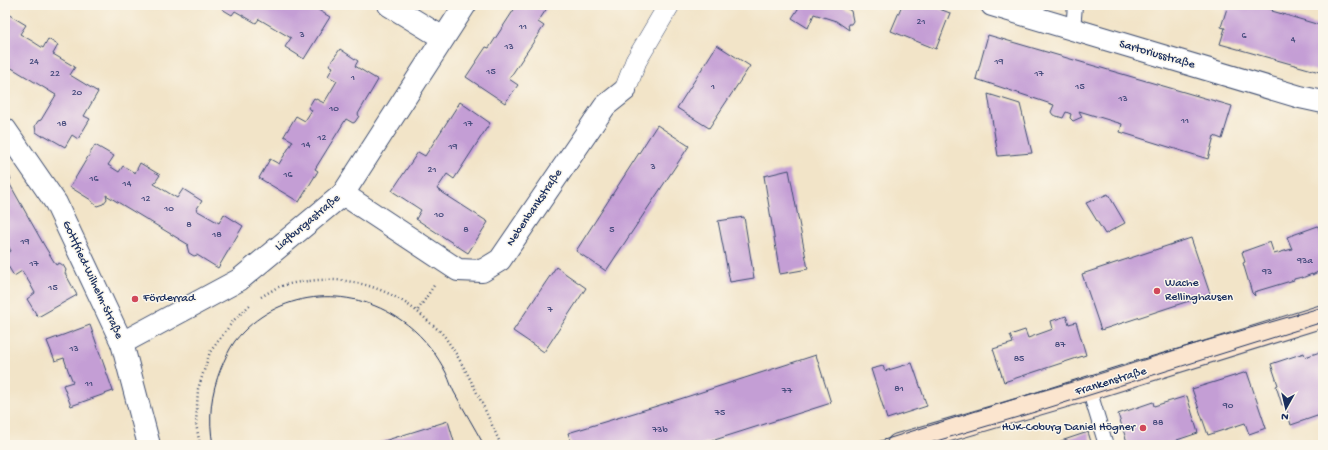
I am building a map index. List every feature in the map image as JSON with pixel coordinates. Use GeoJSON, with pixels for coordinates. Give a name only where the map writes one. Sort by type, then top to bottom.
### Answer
{"type":"FeatureCollection","features":[{"type":"Feature","properties":{"kind":"main road","name":"Frankenstraße"},"geometry":{"type":"LineString","coordinates":[[898,445],[1089,389],[1323,316]]}},
{"type":"Feature","properties":{"kind":"street"},"geometry":{"type":"LineString","coordinates":[[389,5],[443,38]]}},
{"type":"Feature","properties":{"kind":"street","name":"Liafburgastraße"},"geometry":{"type":"LineString","coordinates":[[122,343],[239,280],[343,194],[465,5]]}},
{"type":"Feature","properties":{"kind":"street","name":"Nebenbankstraße"},"geometry":{"type":"LineString","coordinates":[[343,194],[458,270],[482,271],[500,260],[605,106],[625,90],[636,61],[669,5]]}},
{"type":"Feature","properties":{"kind":"street","name":"Sartoriusstraße"},"geometry":{"type":"LineString","coordinates":[[992,5],[1300,97],[1323,102]]}},
{"type":"Feature","properties":{"kind":"street","name":"Gottfried-Wilhelm-Straße"},"geometry":{"type":"LineString","coordinates":[[5,129],[56,203],[122,343],[149,445]]}},
{"type":"Feature","properties":{"kind":"lane"},"geometry":{"type":"LineString","coordinates":[[1073,30],[1075,5]]}},
{"type":"Feature","properties":{"kind":"lane"},"geometry":{"type":"LineString","coordinates":[[1089,389],[1106,445]]}},
{"type":"Feature","properties":{"kind":"path"},"geometry":{"type":"LineString","coordinates":[[418,310],[449,264]]}},
{"type":"Feature","properties":{"kind":"path"},"geometry":{"type":"LineString","coordinates":[[260,298],[276,288],[295,282],[320,279],[346,280],[366,285],[384,291],[406,302],[418,310],[446,339],[479,398],[501,445]]}},
{"type":"Feature","properties":{"kind":"path"},"geometry":{"type":"LineString","coordinates":[[200,445],[196,424],[198,389],[210,352],[234,320],[245,308],[255,301]]}},
{"type":"Feature","properties":{"kind":"building"},"geometry":{"type":"Polygon","coordinates":[[[225,5],[310,5],[330,17],[304,59],[285,47],[291,38],[259,19],[256,23],[235,11],[232,15],[222,9],[225,5]]]}},
{"type":"Feature","properties":{"kind":"building"},"geometry":{"type":"Polygon","coordinates":[[[517,5],[549,5],[538,22],[544,26],[509,79],[518,85],[505,103],[466,77],[486,47],[489,48],[517,5]]]}},
{"type":"Feature","properties":{"kind":"building"},"geometry":{"type":"Polygon","coordinates":[[[798,5],[841,5],[851,11],[853,21],[851,24],[848,24],[849,30],[836,21],[814,14],[808,28],[792,18],[800,6],[798,5]]]}},
{"type":"Feature","properties":{"kind":"building"},"geometry":{"type":"Polygon","coordinates":[[[902,5],[929,5],[950,13],[936,49],[891,31],[902,5]]]}},
{"type":"Feature","properties":{"kind":"building"},"geometry":{"type":"Polygon","coordinates":[[[1228,5],[1259,5],[1273,10],[1272,11],[1323,26],[1323,73],[1220,44],[1225,28],[1221,27],[1228,5]]]}},
{"type":"Feature","properties":{"kind":"building"},"geometry":{"type":"Polygon","coordinates":[[[6,13],[26,25],[20,34],[43,48],[48,39],[58,45],[53,54],[75,67],[70,75],[98,92],[84,116],[90,119],[78,139],[72,135],[65,147],[36,132],[35,126],[38,121],[41,120],[56,95],[5,64],[6,13]]]}},
{"type":"Feature","properties":{"kind":"building"},"geometry":{"type":"Polygon","coordinates":[[[988,35],[1232,106],[1222,139],[1214,136],[1208,159],[1120,132],[1122,124],[1079,111],[1082,117],[1073,121],[1070,118],[1071,114],[1066,112],[1063,118],[1053,115],[1051,112],[1054,105],[976,79],[988,35]]]}},
{"type":"Feature","properties":{"kind":"building"},"geometry":{"type":"Polygon","coordinates":[[[717,45],[750,66],[709,128],[677,108],[717,45]]]}},
{"type":"Feature","properties":{"kind":"building"},"geometry":{"type":"Polygon","coordinates":[[[340,49],[358,61],[355,66],[378,80],[358,114],[359,116],[355,122],[353,123],[346,119],[315,169],[318,171],[299,202],[259,178],[270,159],[279,164],[293,141],[284,136],[296,116],[305,121],[312,110],[308,108],[314,98],[324,103],[337,81],[328,76],[333,67],[329,65],[340,49]]]}},
{"type":"Feature","properties":{"kind":"building"},"geometry":{"type":"Polygon","coordinates":[[[988,94],[1020,104],[1032,153],[998,156],[988,94]]]}},
{"type":"Feature","properties":{"kind":"building"},"geometry":{"type":"Polygon","coordinates":[[[460,102],[490,123],[454,179],[447,174],[437,189],[488,222],[468,253],[416,219],[421,210],[392,191],[418,152],[425,156],[460,102]]]}},
{"type":"Feature","properties":{"kind":"building"},"geometry":{"type":"Polygon","coordinates":[[[657,125],[689,146],[606,271],[576,251],[657,125]]]}},
{"type":"Feature","properties":{"kind":"building"},"geometry":{"type":"Polygon","coordinates":[[[95,145],[114,156],[108,165],[119,172],[123,166],[135,173],[140,163],[160,175],[154,184],[177,198],[183,189],[202,201],[196,210],[219,223],[224,214],[243,226],[218,268],[197,255],[194,256],[189,253],[187,246],[189,245],[106,195],[107,199],[103,204],[97,206],[91,200],[70,187],[95,145]]]}},
{"type":"Feature","properties":{"kind":"building"},"geometry":{"type":"Polygon","coordinates":[[[5,169],[11,179],[8,181],[44,245],[56,265],[59,263],[63,265],[66,270],[65,273],[77,295],[38,317],[27,299],[35,293],[29,282],[22,271],[14,276],[5,261],[5,255],[11,251],[5,240],[5,169]]]}},
{"type":"Feature","properties":{"kind":"building"},"geometry":{"type":"Polygon","coordinates":[[[789,170],[808,269],[780,274],[764,176],[789,170]]]}},
{"type":"Feature","properties":{"kind":"building"},"geometry":{"type":"Polygon","coordinates":[[[1108,194],[1125,223],[1105,234],[1086,203],[1108,194]]]}},
{"type":"Feature","properties":{"kind":"building"},"geometry":{"type":"Polygon","coordinates":[[[744,217],[754,278],[730,282],[718,221],[744,217]]]}},
{"type":"Feature","properties":{"kind":"building"},"geometry":{"type":"Polygon","coordinates":[[[1318,226],[1323,237],[1323,271],[1322,270],[1312,275],[1294,279],[1254,292],[1255,296],[1252,293],[1243,263],[1245,262],[1242,252],[1270,242],[1274,254],[1292,249],[1287,237],[1318,226]]]}},
{"type":"Feature","properties":{"kind":"building"},"geometry":{"type":"Polygon","coordinates":[[[1191,238],[1210,294],[1101,330],[1082,274],[1191,238]]]}},
{"type":"Feature","properties":{"kind":"building"},"geometry":{"type":"Polygon","coordinates":[[[556,267],[586,288],[544,352],[513,331],[556,267]]]}},
{"type":"Feature","properties":{"kind":"building"},"geometry":{"type":"Polygon","coordinates":[[[1066,316],[1069,324],[1076,322],[1086,355],[1004,382],[993,349],[1013,343],[1010,335],[1025,330],[1028,338],[1053,329],[1051,321],[1066,316]]]}},
{"type":"Feature","properties":{"kind":"building"},"geometry":{"type":"Polygon","coordinates":[[[90,325],[113,391],[71,406],[63,385],[73,382],[64,358],[55,361],[47,341],[90,325]]]}},
{"type":"Feature","properties":{"kind":"building"},"geometry":{"type":"Polygon","coordinates":[[[1323,351],[1323,414],[1291,425],[1285,404],[1282,405],[1276,386],[1278,385],[1271,364],[1304,353],[1305,357],[1323,351]]]}},
{"type":"Feature","properties":{"kind":"building"},"geometry":{"type":"Polygon","coordinates":[[[816,355],[831,403],[699,445],[572,445],[568,433],[816,355]]]}},
{"type":"Feature","properties":{"kind":"building"},"geometry":{"type":"Polygon","coordinates":[[[912,363],[927,406],[887,419],[871,369],[883,366],[885,371],[912,363]]]}},
{"type":"Feature","properties":{"kind":"building"},"geometry":{"type":"Polygon","coordinates":[[[1247,372],[1266,428],[1249,434],[1245,423],[1208,435],[1192,389],[1247,372]]]}},
{"type":"Feature","properties":{"kind":"building"},"geometry":{"type":"Polygon","coordinates":[[[1187,396],[1198,433],[1177,440],[1178,445],[1171,445],[1170,442],[1160,445],[1128,445],[1118,414],[1153,402],[1154,406],[1187,396]]]}},
{"type":"Feature","properties":{"kind":"building"},"geometry":{"type":"Polygon","coordinates":[[[448,421],[455,445],[371,445],[448,421]]]}},
{"type":"Feature","properties":{"kind":"building"},"geometry":{"type":"Polygon","coordinates":[[[1088,432],[1092,445],[1049,445],[1088,432]]]}},
{"type":"Feature","properties":{"kind":"tram line"},"geometry":{"type":"LineString","coordinates":[[213,445],[211,435],[211,406],[213,396],[221,368],[235,341],[252,324],[271,311],[292,302],[314,298],[336,297],[358,300],[380,308],[401,320],[420,335],[443,367],[454,392],[484,445]]}},
{"type":"Feature","properties":{"kind":"tram line"},"geometry":{"type":"LineString","coordinates":[[868,445],[1129,363],[1323,307]]}},
{"type":"Feature","properties":{"kind":"tram line"},"geometry":{"type":"LineString","coordinates":[[923,445],[1035,412],[1323,322]]}},
{"type":"Feature","properties":{"kind":"place","name":"Wache Rellinghausen"},"geometry":{"type":"Point","coordinates":[1157,291]}},
{"type":"Feature","properties":{"kind":"place","name":"Förderrad"},"geometry":{"type":"Point","coordinates":[135,299]}},
{"type":"Feature","properties":{"kind":"place","name":"HUK-Coburg Daniel Högner"},"geometry":{"type":"Point","coordinates":[1143,428]}}]}
